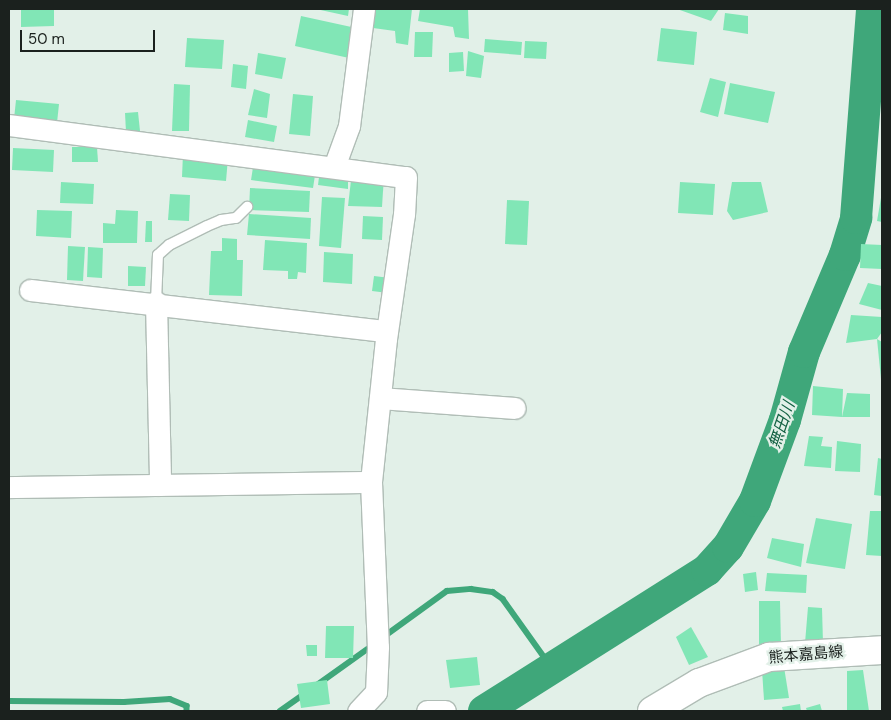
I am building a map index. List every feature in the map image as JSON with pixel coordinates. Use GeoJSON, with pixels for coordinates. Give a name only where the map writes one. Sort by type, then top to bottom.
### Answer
{"type":"FeatureCollection","features":[{"type":"Feature","properties":{"kind":"main road","name":"熊本嘉島線"},"geometry":{"type":"LineString","coordinates":[[652,711],[699,683],[769,657],[882,650]]}},
{"type":"Feature","properties":{"kind":"street"},"geometry":{"type":"LineString","coordinates":[[334,167],[349,126],[364,9]]}},
{"type":"Feature","properties":{"kind":"street"},"geometry":{"type":"LineString","coordinates":[[9,125],[406,177],[404,214],[387,331],[371,482],[376,692],[358,711]]}},
{"type":"Feature","properties":{"kind":"street"},"geometry":{"type":"LineString","coordinates":[[30,290],[156,302],[387,331]]}},
{"type":"Feature","properties":{"kind":"street"},"geometry":{"type":"LineString","coordinates":[[156,302],[160,485]]}},
{"type":"Feature","properties":{"kind":"street"},"geometry":{"type":"LineString","coordinates":[[380,398],[515,408]]}},
{"type":"Feature","properties":{"kind":"street"},"geometry":{"type":"LineString","coordinates":[[9,487],[371,482]]}},
{"type":"Feature","properties":{"kind":"street"},"geometry":{"type":"LineString","coordinates":[[427,711],[445,711]]}},
{"type":"Feature","properties":{"kind":"lane"},"geometry":{"type":"LineString","coordinates":[[156,302],[158,255],[169,245],[207,226],[221,220],[236,218],[247,207]]}},
{"type":"Feature","properties":{"kind":"building"},"geometry":{"type":"Polygon","coordinates":[[[21,9],[54,9],[54,26],[21,27],[21,9]]]}},
{"type":"Feature","properties":{"kind":"building"},"geometry":{"type":"Polygon","coordinates":[[[316,9],[349,9],[348,16],[316,9]]]}},
{"type":"Feature","properties":{"kind":"building"},"geometry":{"type":"Polygon","coordinates":[[[375,9],[412,9],[408,45],[396,43],[395,31],[373,28],[375,9]]]}},
{"type":"Feature","properties":{"kind":"building"},"geometry":{"type":"Polygon","coordinates":[[[420,9],[468,9],[469,39],[455,37],[453,27],[418,21],[420,9]]]}},
{"type":"Feature","properties":{"kind":"building"},"geometry":{"type":"Polygon","coordinates":[[[677,9],[719,9],[711,21],[677,9]]]}},
{"type":"Feature","properties":{"kind":"building"},"geometry":{"type":"Polygon","coordinates":[[[725,13],[748,16],[748,34],[723,30],[725,13]]]}},
{"type":"Feature","properties":{"kind":"building"},"geometry":{"type":"Polygon","coordinates":[[[301,16],[356,28],[349,58],[295,46],[301,16]]]}},
{"type":"Feature","properties":{"kind":"building"},"geometry":{"type":"Polygon","coordinates":[[[661,28],[697,32],[694,65],[657,61],[661,28]]]}},
{"type":"Feature","properties":{"kind":"building"},"geometry":{"type":"Polygon","coordinates":[[[415,32],[433,32],[432,57],[414,57],[415,32]]]}},
{"type":"Feature","properties":{"kind":"building"},"geometry":{"type":"Polygon","coordinates":[[[187,38],[224,40],[222,69],[185,67],[187,38]]]}},
{"type":"Feature","properties":{"kind":"building"},"geometry":{"type":"Polygon","coordinates":[[[485,39],[522,42],[521,55],[484,52],[485,39]]]}},
{"type":"Feature","properties":{"kind":"building"},"geometry":{"type":"Polygon","coordinates":[[[525,41],[547,42],[546,59],[524,58],[525,41]]]}},
{"type":"Feature","properties":{"kind":"building"},"geometry":{"type":"Polygon","coordinates":[[[468,51],[484,56],[481,78],[466,76],[468,51]]]}},
{"type":"Feature","properties":{"kind":"building"},"geometry":{"type":"Polygon","coordinates":[[[463,52],[464,71],[449,72],[449,53],[463,52]]]}},
{"type":"Feature","properties":{"kind":"building"},"geometry":{"type":"Polygon","coordinates":[[[258,53],[286,58],[282,79],[255,74],[258,53]]]}},
{"type":"Feature","properties":{"kind":"building"},"geometry":{"type":"Polygon","coordinates":[[[233,64],[248,66],[246,89],[231,87],[233,64]]]}},
{"type":"Feature","properties":{"kind":"building"},"geometry":{"type":"Polygon","coordinates":[[[710,78],[726,82],[718,117],[700,112],[710,78]]]}},
{"type":"Feature","properties":{"kind":"building"},"geometry":{"type":"Polygon","coordinates":[[[730,83],[775,92],[768,123],[724,114],[730,83]]]}},
{"type":"Feature","properties":{"kind":"building"},"geometry":{"type":"Polygon","coordinates":[[[174,84],[190,85],[189,131],[172,131],[174,84]]]}},
{"type":"Feature","properties":{"kind":"building"},"geometry":{"type":"Polygon","coordinates":[[[254,89],[270,94],[267,118],[248,115],[254,89]]]}},
{"type":"Feature","properties":{"kind":"building"},"geometry":{"type":"Polygon","coordinates":[[[293,94],[313,96],[310,136],[289,134],[293,94]]]}},
{"type":"Feature","properties":{"kind":"building"},"geometry":{"type":"Polygon","coordinates":[[[16,100],[59,104],[57,123],[14,119],[16,100]]]}},
{"type":"Feature","properties":{"kind":"building"},"geometry":{"type":"Polygon","coordinates":[[[138,112],[140,131],[126,132],[125,113],[138,112]]]}},
{"type":"Feature","properties":{"kind":"building"},"geometry":{"type":"Polygon","coordinates":[[[248,120],[277,126],[274,142],[245,137],[248,120]]]}},
{"type":"Feature","properties":{"kind":"building"},"geometry":{"type":"Polygon","coordinates":[[[72,147],[97,147],[98,162],[72,162],[72,147]]]}},
{"type":"Feature","properties":{"kind":"building"},"geometry":{"type":"Polygon","coordinates":[[[13,148],[54,150],[53,172],[12,170],[13,148]]]}},
{"type":"Feature","properties":{"kind":"building"},"geometry":{"type":"Polygon","coordinates":[[[183,154],[228,158],[226,181],[182,177],[183,154]]]}},
{"type":"Feature","properties":{"kind":"building"},"geometry":{"type":"Polygon","coordinates":[[[254,161],[316,169],[313,188],[251,180],[254,161]]]}},
{"type":"Feature","properties":{"kind":"building"},"geometry":{"type":"Polygon","coordinates":[[[320,169],[348,174],[348,189],[318,185],[320,169]]]}},
{"type":"Feature","properties":{"kind":"building"},"geometry":{"type":"Polygon","coordinates":[[[352,172],[384,176],[382,207],[348,206],[352,172]]]}},
{"type":"Feature","properties":{"kind":"building"},"geometry":{"type":"Polygon","coordinates":[[[61,182],[94,184],[93,204],[60,203],[61,182]]]}},
{"type":"Feature","properties":{"kind":"building"},"geometry":{"type":"Polygon","coordinates":[[[680,182],[715,184],[713,215],[678,213],[680,182]]]}},
{"type":"Feature","properties":{"kind":"building"},"geometry":{"type":"Polygon","coordinates":[[[732,182],[761,182],[768,212],[733,220],[727,211],[732,182]]]}},
{"type":"Feature","properties":{"kind":"building"},"geometry":{"type":"Polygon","coordinates":[[[250,188],[310,191],[309,212],[249,210],[250,188]]]}},
{"type":"Feature","properties":{"kind":"building"},"geometry":{"type":"Polygon","coordinates":[[[882,192],[882,222],[877,221],[882,192]]]}},
{"type":"Feature","properties":{"kind":"building"},"geometry":{"type":"Polygon","coordinates":[[[170,194],[190,195],[189,221],[168,220],[170,194]]]}},
{"type":"Feature","properties":{"kind":"building"},"geometry":{"type":"Polygon","coordinates":[[[322,197],[345,198],[341,248],[319,246],[322,197]]]}},
{"type":"Feature","properties":{"kind":"building"},"geometry":{"type":"Polygon","coordinates":[[[507,200],[529,201],[527,245],[505,244],[507,200]]]}},
{"type":"Feature","properties":{"kind":"building"},"geometry":{"type":"Polygon","coordinates":[[[37,210],[72,211],[71,238],[36,236],[37,210]]]}},
{"type":"Feature","properties":{"kind":"building"},"geometry":{"type":"Polygon","coordinates":[[[116,210],[138,211],[137,243],[103,243],[103,223],[115,224],[116,210]]]}},
{"type":"Feature","properties":{"kind":"building"},"geometry":{"type":"Polygon","coordinates":[[[249,214],[311,218],[310,239],[247,235],[249,214]]]}},
{"type":"Feature","properties":{"kind":"building"},"geometry":{"type":"Polygon","coordinates":[[[363,216],[383,217],[382,240],[362,239],[363,216]]]}},
{"type":"Feature","properties":{"kind":"building"},"geometry":{"type":"Polygon","coordinates":[[[146,221],[152,221],[152,242],[145,242],[146,221]]]}},
{"type":"Feature","properties":{"kind":"building"},"geometry":{"type":"Polygon","coordinates":[[[222,238],[237,239],[237,260],[243,260],[242,296],[209,295],[211,251],[222,251],[222,238]]]}},
{"type":"Feature","properties":{"kind":"building"},"geometry":{"type":"Polygon","coordinates":[[[265,240],[307,243],[306,273],[298,272],[297,279],[288,279],[288,271],[263,270],[265,240]]]}},
{"type":"Feature","properties":{"kind":"building"},"geometry":{"type":"Polygon","coordinates":[[[861,244],[882,245],[882,269],[860,268],[861,244]]]}},
{"type":"Feature","properties":{"kind":"building"},"geometry":{"type":"Polygon","coordinates":[[[68,246],[85,247],[83,281],[67,280],[68,246]]]}},
{"type":"Feature","properties":{"kind":"building"},"geometry":{"type":"Polygon","coordinates":[[[88,247],[103,248],[102,278],[87,277],[88,247]]]}},
{"type":"Feature","properties":{"kind":"building"},"geometry":{"type":"Polygon","coordinates":[[[324,252],[353,254],[352,284],[323,282],[324,252]]]}},
{"type":"Feature","properties":{"kind":"building"},"geometry":{"type":"Polygon","coordinates":[[[128,266],[146,267],[145,286],[128,286],[128,266]]]}},
{"type":"Feature","properties":{"kind":"building"},"geometry":{"type":"Polygon","coordinates":[[[374,276],[390,278],[388,293],[372,291],[374,276]]]}},
{"type":"Feature","properties":{"kind":"building"},"geometry":{"type":"Polygon","coordinates":[[[868,283],[882,286],[882,310],[859,304],[868,283]]]}},
{"type":"Feature","properties":{"kind":"building"},"geometry":{"type":"Polygon","coordinates":[[[851,315],[882,317],[882,332],[877,339],[846,343],[851,315]]]}},
{"type":"Feature","properties":{"kind":"building"},"geometry":{"type":"Polygon","coordinates":[[[877,339],[882,342],[882,379],[881,379],[877,339]]]}},
{"type":"Feature","properties":{"kind":"building"},"geometry":{"type":"Polygon","coordinates":[[[813,386],[843,389],[842,417],[812,415],[813,386]]]}},
{"type":"Feature","properties":{"kind":"building"},"geometry":{"type":"Polygon","coordinates":[[[847,393],[870,394],[870,417],[842,417],[847,393]]]}},
{"type":"Feature","properties":{"kind":"building"},"geometry":{"type":"Polygon","coordinates":[[[809,436],[823,437],[821,446],[832,447],[831,468],[804,466],[809,436]]]}},
{"type":"Feature","properties":{"kind":"building"},"geometry":{"type":"Polygon","coordinates":[[[837,441],[861,444],[860,472],[835,471],[837,441]]]}},
{"type":"Feature","properties":{"kind":"building"},"geometry":{"type":"Polygon","coordinates":[[[878,458],[882,459],[882,496],[874,495],[878,458]]]}},
{"type":"Feature","properties":{"kind":"building"},"geometry":{"type":"Polygon","coordinates":[[[870,511],[882,511],[882,556],[866,555],[870,511]]]}},
{"type":"Feature","properties":{"kind":"building"},"geometry":{"type":"Polygon","coordinates":[[[816,518],[852,524],[845,569],[806,563],[816,518]]]}},
{"type":"Feature","properties":{"kind":"building"},"geometry":{"type":"Polygon","coordinates":[[[772,538],[804,544],[801,567],[767,558],[772,538]]]}},
{"type":"Feature","properties":{"kind":"building"},"geometry":{"type":"Polygon","coordinates":[[[756,572],[758,590],[745,592],[743,574],[756,572]]]}},
{"type":"Feature","properties":{"kind":"building"},"geometry":{"type":"Polygon","coordinates":[[[767,573],[807,575],[806,593],[765,591],[767,573]]]}},
{"type":"Feature","properties":{"kind":"building"},"geometry":{"type":"Polygon","coordinates":[[[759,601],[780,601],[781,646],[759,645],[759,601]]]}},
{"type":"Feature","properties":{"kind":"building"},"geometry":{"type":"Polygon","coordinates":[[[808,607],[822,608],[823,643],[805,643],[808,607]]]}},
{"type":"Feature","properties":{"kind":"building"},"geometry":{"type":"Polygon","coordinates":[[[326,626],[354,626],[353,658],[325,658],[326,626]]]}},
{"type":"Feature","properties":{"kind":"building"},"geometry":{"type":"Polygon","coordinates":[[[691,627],[708,657],[689,665],[676,637],[691,627]]]}},
{"type":"Feature","properties":{"kind":"building"},"geometry":{"type":"Polygon","coordinates":[[[306,645],[317,645],[317,656],[307,656],[306,645]]]}},
{"type":"Feature","properties":{"kind":"building"},"geometry":{"type":"Polygon","coordinates":[[[477,657],[480,685],[450,688],[446,660],[477,657]]]}},
{"type":"Feature","properties":{"kind":"building"},"geometry":{"type":"Polygon","coordinates":[[[784,667],[789,698],[764,700],[762,670],[784,667]]]}},
{"type":"Feature","properties":{"kind":"building"},"geometry":{"type":"Polygon","coordinates":[[[863,670],[869,711],[847,711],[847,671],[863,670]]]}},
{"type":"Feature","properties":{"kind":"building"},"geometry":{"type":"Polygon","coordinates":[[[327,680],[330,704],[301,708],[297,684],[327,680]]]}},
{"type":"Feature","properties":{"kind":"building"},"geometry":{"type":"Polygon","coordinates":[[[800,704],[801,711],[783,711],[782,707],[800,704]]]}},
{"type":"Feature","properties":{"kind":"building"},"geometry":{"type":"Polygon","coordinates":[[[820,704],[822,711],[807,711],[806,708],[820,704]]]}},
{"type":"Feature","properties":{"kind":"waterway","name":"無田川"},"geometry":{"type":"LineString","coordinates":[[484,711],[707,570],[728,547],[755,501],[785,420],[804,352],[845,255],[856,218],[872,9]]}},
{"type":"Feature","properties":{"kind":"waterway"},"geometry":{"type":"LineString","coordinates":[[382,638],[447,591],[471,589],[493,592],[503,599],[552,668]]}},
{"type":"Feature","properties":{"kind":"waterway"},"geometry":{"type":"LineString","coordinates":[[317,685],[373,645]]}},
{"type":"Feature","properties":{"kind":"waterway"},"geometry":{"type":"LineString","coordinates":[[280,711],[304,694]]}},
{"type":"Feature","properties":{"kind":"waterway"},"geometry":{"type":"LineString","coordinates":[[9,701],[124,702],[170,699],[187,706],[187,711]]}}]}
